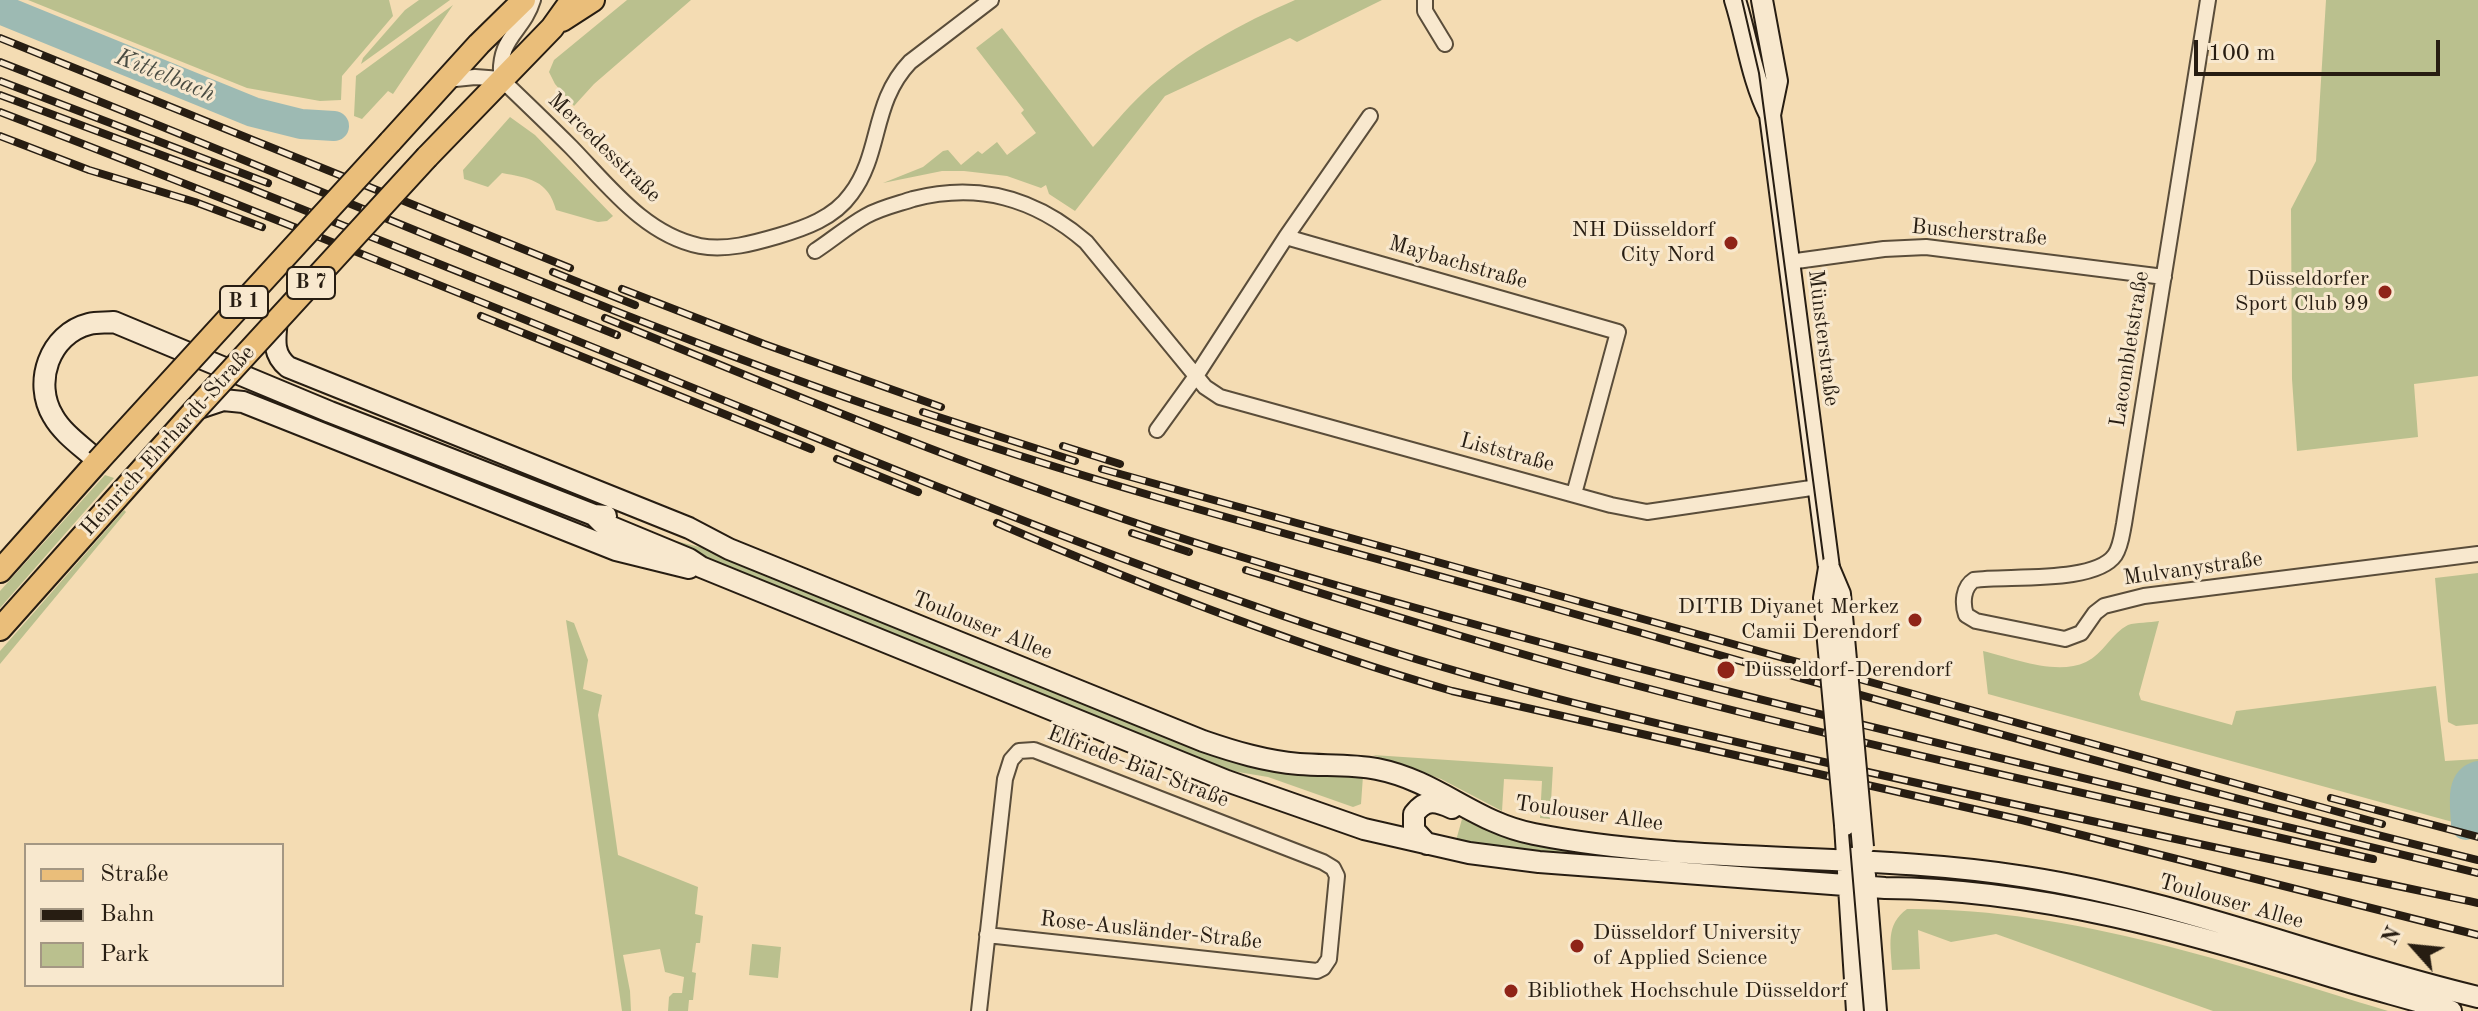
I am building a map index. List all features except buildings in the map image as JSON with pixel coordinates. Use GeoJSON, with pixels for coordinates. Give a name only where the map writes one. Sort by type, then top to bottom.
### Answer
{"type":"FeatureCollection","features":[{"type":"Feature","properties":{"kind":"main road","name":"B 1"},"geometry":{"type":"LineString","coordinates":[[446,80],[524,0]]}},
{"type":"Feature","properties":{"kind":"main road","name":"B 7"},"geometry":{"type":"LineString","coordinates":[[501,79],[552,28],[572,0]]}},
{"type":"Feature","properties":{"kind":"main road"},"geometry":{"type":"LineString","coordinates":[[552,28],[593,0]]}},
{"type":"Feature","properties":{"kind":"main road","name":"Münsterstraße"},"geometry":{"type":"LineString","coordinates":[[1735,0],[1759,95],[1770,115]]}},
{"type":"Feature","properties":{"kind":"main road","name":"Münsterstraße"},"geometry":{"type":"LineString","coordinates":[[1762,0],[1777,81],[1770,115],[1818,487],[1829,568],[1842,607],[1855,853],[1876,1011]]}},
{"type":"Feature","properties":{"kind":"main road","name":"Heinrich-Ehrhardt-Straße"},"geometry":{"type":"LineString","coordinates":[[0,629],[128,483],[501,79]]}},
{"type":"Feature","properties":{"kind":"main road","name":"Heinrich-Ehrhardt-Straße"},"geometry":{"type":"LineString","coordinates":[[0,571],[446,80]]}},
{"type":"Feature","properties":{"kind":"main road"},"geometry":{"type":"LineString","coordinates":[[277,320],[275,343],[280,361],[288,367],[689,528],[729,549]]}},
{"type":"Feature","properties":{"kind":"main road"},"geometry":{"type":"LineString","coordinates":[[94,465],[49,410],[45,370],[53,351],[69,334],[89,324],[114,322],[330,412],[594,515],[605,515],[704,546],[729,549]]}},
{"type":"Feature","properties":{"kind":"main road"},"geometry":{"type":"LineString","coordinates":[[196,409],[223,400],[243,402],[616,550],[686,568],[701,567]]}},
{"type":"Feature","properties":{"kind":"main road"},"geometry":{"type":"LineString","coordinates":[[594,515],[602,523],[689,559],[701,567]]}},
{"type":"Feature","properties":{"kind":"main road","name":"Toulouser Allee"},"geometry":{"type":"LineString","coordinates":[[729,549],[1203,741],[1244,755],[1271,760],[1393,773],[1420,781],[1461,802],[1478,816],[1533,834],[1599,844],[1855,853],[2070,884],[2215,920],[2478,997]]}},
{"type":"Feature","properties":{"kind":"main road","name":"Toulouser Allee"},"geometry":{"type":"LineString","coordinates":[[701,567],[1227,781],[1364,829],[1469,853],[1539,862],[2017,898],[2182,932],[2451,1011]]}},
{"type":"Feature","properties":{"kind":"main road"},"geometry":{"type":"LineString","coordinates":[[1427,844],[1413,825],[1414,814],[1423,804],[1437,801],[1478,816]]}},
{"type":"Feature","properties":{"kind":"main road","name":"Münsterstraße"},"geometry":{"type":"LineString","coordinates":[[1857,1011],[1858,886]]}},
{"type":"Feature","properties":{"kind":"street"},"geometry":{"type":"LineString","coordinates":[[446,80],[475,77],[501,79],[503,51],[509,36],[530,11],[533,0]]}},
{"type":"Feature","properties":{"kind":"street","name":"Mercedesstraße"},"geometry":{"type":"LineString","coordinates":[[501,79],[617,196],[646,221],[683,241],[725,247],[800,230],[840,208],[862,178],[883,103],[899,73],[991,0]]}},
{"type":"Feature","properties":{"kind":"street"},"geometry":{"type":"LineString","coordinates":[[1425,0],[1425,11],[1445,44]]}},
{"type":"Feature","properties":{"kind":"street","name":"Lacombletstraße"},"geometry":{"type":"LineString","coordinates":[[1970,582],[1977,579],[2038,579],[2075,573],[2104,564],[2114,557],[2124,524],[2208,0]]}},
{"type":"Feature","properties":{"kind":"street"},"geometry":{"type":"LineString","coordinates":[[1157,430],[1370,116]]}},
{"type":"Feature","properties":{"kind":"street","name":"Liststraße"},"geometry":{"type":"LineString","coordinates":[[815,251],[868,215],[894,205],[936,193],[968,191],[999,195],[1039,210],[1069,227],[1086,242],[1205,387],[1220,397],[1647,512],[1818,487]]}},
{"type":"Feature","properties":{"kind":"street","name":"Maybachstraße"},"geometry":{"type":"LineString","coordinates":[[1286,237],[1618,332],[1574,494]]}},
{"type":"Feature","properties":{"kind":"street","name":"Buscherstraße"},"geometry":{"type":"LineString","coordinates":[[1789,262],[1894,248],[1926,247],[2164,277]]}},
{"type":"Feature","properties":{"kind":"street","name":"Mulvanystraße"},"geometry":{"type":"LineString","coordinates":[[1970,582],[1964,601],[1966,615],[1971,619],[2065,639],[2081,633],[2104,606],[2144,596],[2478,554]]}},
{"type":"Feature","properties":{"kind":"street","name":"Elfriede-Bial-Straße"},"geometry":{"type":"LineString","coordinates":[[979,1011],[1005,779],[1011,760],[1019,751],[1034,750],[1333,868],[1337,876],[1329,959],[1323,968],[1310,972]]}},
{"type":"Feature","properties":{"kind":"street","name":"Rose-Ausländer-Straße"},"geometry":{"type":"LineString","coordinates":[[987,935],[1310,972]]}},
{"type":"Feature","properties":{"kind":"green space"},"geometry":{"type":"Polygon","coordinates":[[[28,0],[389,0],[393,16],[342,76],[341,100],[320,101],[247,88],[28,0]]]}},
{"type":"Feature","properties":{"kind":"green space"},"geometry":{"type":"Polygon","coordinates":[[[419,0],[450,0],[361,64],[405,10],[419,0]]]}},
{"type":"Feature","properties":{"kind":"green space"},"geometry":{"type":"Polygon","coordinates":[[[627,0],[691,0],[594,84],[574,106],[549,72],[554,60],[627,0]]]}},
{"type":"Feature","properties":{"kind":"green space"},"geometry":{"type":"Polygon","coordinates":[[[1295,0],[1382,0],[1297,42],[1290,38],[1165,96],[1075,211],[1049,194],[1046,185],[1041,188],[1007,176],[942,171],[883,183],[923,167],[943,151],[948,150],[961,165],[978,151],[982,154],[997,142],[1007,155],[1036,133],[1021,113],[1024,110],[976,48],[1002,28],[1093,147],[1143,93],[1177,65],[1235,29],[1295,0]]]}},
{"type":"Feature","properties":{"kind":"green space","name":"Düsseldorfer Sport Club 99"},"geometry":{"type":"Polygon","coordinates":[[[2326,0],[2478,0],[2478,376],[2414,384],[2418,437],[2297,451],[2292,379],[2291,209],[2316,161],[2326,0]]]}},
{"type":"Feature","properties":{"kind":"green space"},"geometry":{"type":"Polygon","coordinates":[[[453,5],[393,94],[388,91],[362,119],[354,116],[356,76],[453,5]]]}},
{"type":"Feature","properties":{"kind":"green space"},"geometry":{"type":"Polygon","coordinates":[[[510,117],[535,135],[613,216],[607,221],[598,222],[556,210],[543,186],[521,177],[502,173],[488,187],[464,179],[463,170],[510,117]]]}},
{"type":"Feature","properties":{"kind":"green space"},"geometry":{"type":"Polygon","coordinates":[[[105,475],[114,478],[0,608],[0,591],[105,475]]]}},
{"type":"Feature","properties":{"kind":"green space"},"geometry":{"type":"Polygon","coordinates":[[[124,510],[126,512],[0,664],[0,651],[124,510]]]}},
{"type":"Feature","properties":{"kind":"green space"},"geometry":{"type":"Polygon","coordinates":[[[664,538],[727,554],[1224,757],[1363,776],[1361,804],[1353,807],[1268,777],[1226,770],[680,552],[662,544],[664,538]]]}},
{"type":"Feature","properties":{"kind":"green space"},"geometry":{"type":"Polygon","coordinates":[[[2478,573],[2478,724],[2456,726],[2448,722],[2435,578],[2478,573]]]}},
{"type":"Feature","properties":{"kind":"green space"},"geometry":{"type":"Polygon","coordinates":[[[566,620],[574,623],[588,660],[583,689],[602,695],[598,715],[618,855],[698,887],[695,914],[703,916],[692,972],[696,973],[693,1000],[689,1000],[688,1011],[668,1011],[669,997],[673,993],[682,993],[684,977],[665,972],[660,949],[623,955],[631,1011],[622,1011],[566,620]]]}},
{"type":"Feature","properties":{"kind":"green space"},"geometry":{"type":"Polygon","coordinates":[[[2159,621],[2139,694],[2141,700],[2232,725],[2236,711],[2436,686],[2445,761],[2478,759],[2478,829],[1988,694],[1983,651],[2048,667],[2074,666],[2092,658],[2128,625],[2159,621]]]}},
{"type":"Feature","properties":{"kind":"green space"},"geometry":{"type":"Polygon","coordinates":[[[1373,755],[1553,767],[1550,819],[1540,818],[1542,781],[1504,779],[1502,811],[1441,779],[1373,755]]]}},
{"type":"Feature","properties":{"kind":"green space"},"geometry":{"type":"Polygon","coordinates":[[[1462,819],[1513,838],[1661,855],[1661,862],[1455,844],[1462,819]]]}},
{"type":"Feature","properties":{"kind":"green space"},"geometry":{"type":"Polygon","coordinates":[[[1907,909],[1968,911],[2090,928],[2211,958],[2388,1011],[2213,1011],[1996,934],[1951,942],[1918,930],[1920,969],[1892,970],[1892,929],[1907,909]]]}},
{"type":"Feature","properties":{"kind":"green space"},"geometry":{"type":"Polygon","coordinates":[[[752,944],[781,947],[778,978],[749,975],[752,944]]]}},
{"type":"Feature","properties":{"kind":"waterway","name":"Kittelbach"},"geometry":{"type":"LineString","coordinates":[[0,9],[253,112],[301,124],[334,126]]}},
{"type":"Feature","properties":{"kind":"waterway"},"geometry":{"type":"LineString","coordinates":[[2466,825],[2466,790],[2472,779],[2478,776]]}},
{"type":"Feature","properties":{"kind":"tram line"},"geometry":{"type":"LineString","coordinates":[[1742,0],[1759,73],[1830,608],[1864,1011]]}},
{"type":"Feature","properties":{"kind":"railway"},"geometry":{"type":"LineString","coordinates":[[0,38],[570,268]]}},
{"type":"Feature","properties":{"kind":"railway"},"geometry":{"type":"LineString","coordinates":[[0,62],[569,293],[798,380],[992,447],[1227,518],[2009,737],[2478,860]]}},
{"type":"Feature","properties":{"kind":"railway"},"geometry":{"type":"LineString","coordinates":[[0,81],[268,183]]}},
{"type":"Feature","properties":{"kind":"railway"},"geometry":{"type":"LineString","coordinates":[[0,95],[234,182],[617,335]]}},
{"type":"Feature","properties":{"kind":"railway"},"geometry":{"type":"LineString","coordinates":[[0,112],[992,508],[1231,598],[1393,652],[1563,700],[1735,742],[2478,903]]}},
{"type":"Feature","properties":{"kind":"railway"},"geometry":{"type":"LineString","coordinates":[[0,136],[89,170],[195,202],[262,227]]}},
{"type":"Feature","properties":{"kind":"railway"},"geometry":{"type":"LineString","coordinates":[[553,272],[635,305]]}},
{"type":"Feature","properties":{"kind":"railway"},"geometry":{"type":"LineString","coordinates":[[622,289],[941,407]]}},
{"type":"Feature","properties":{"kind":"railway"},"geometry":{"type":"LineString","coordinates":[[481,316],[811,449]]}},
{"type":"Feature","properties":{"kind":"railway"},"geometry":{"type":"LineString","coordinates":[[605,318],[911,441],[1066,499],[1222,551],[1377,597],[1690,682],[2478,873]]}},
{"type":"Feature","properties":{"kind":"railway"},"geometry":{"type":"LineString","coordinates":[[923,412],[1075,461]]}},
{"type":"Feature","properties":{"kind":"railway"},"geometry":{"type":"LineString","coordinates":[[1063,446],[1120,464]]}},
{"type":"Feature","properties":{"kind":"railway"},"geometry":{"type":"LineString","coordinates":[[837,459],[918,492]]}},
{"type":"Feature","properties":{"kind":"railway"},"geometry":{"type":"LineString","coordinates":[[1102,469],[2382,824]]}},
{"type":"Feature","properties":{"kind":"railway"},"geometry":{"type":"LineString","coordinates":[[997,523],[1222,614],[1336,655],[1452,691],[2022,820],[2478,935]]}},
{"type":"Feature","properties":{"kind":"railway"},"geometry":{"type":"LineString","coordinates":[[1132,533],[1189,552]]}},
{"type":"Feature","properties":{"kind":"railway"},"geometry":{"type":"LineString","coordinates":[[1246,570],[1523,654],[1710,705],[2373,859]]}},
{"type":"Feature","properties":{"kind":"railway"},"geometry":{"type":"LineString","coordinates":[[2331,798],[2478,837]]}},
{"type":"Feature","properties":{"kind":"place","name":"NH Düsseldorf City Nord"},"geometry":{"type":"Point","coordinates":[1731,243]}},
{"type":"Feature","properties":{"kind":"place","name":"Düsseldorfer Sport Club 99"},"geometry":{"type":"Point","coordinates":[2385,292]}},
{"type":"Feature","properties":{"kind":"place","name":"DITIB Diyanet Merkez Camii Derendorf"},"geometry":{"type":"Point","coordinates":[1915,620]}},
{"type":"Feature","properties":{"kind":"place","name":"Düsseldorf-Derendorf"},"geometry":{"type":"Point","coordinates":[1726,670]}},
{"type":"Feature","properties":{"kind":"place","name":"Düsseldorf University of Applied Science"},"geometry":{"type":"Point","coordinates":[1577,946]}},
{"type":"Feature","properties":{"kind":"place","name":"Bibliothek Hochschule Düsseldorf"},"geometry":{"type":"Point","coordinates":[1511,991]}}]}
